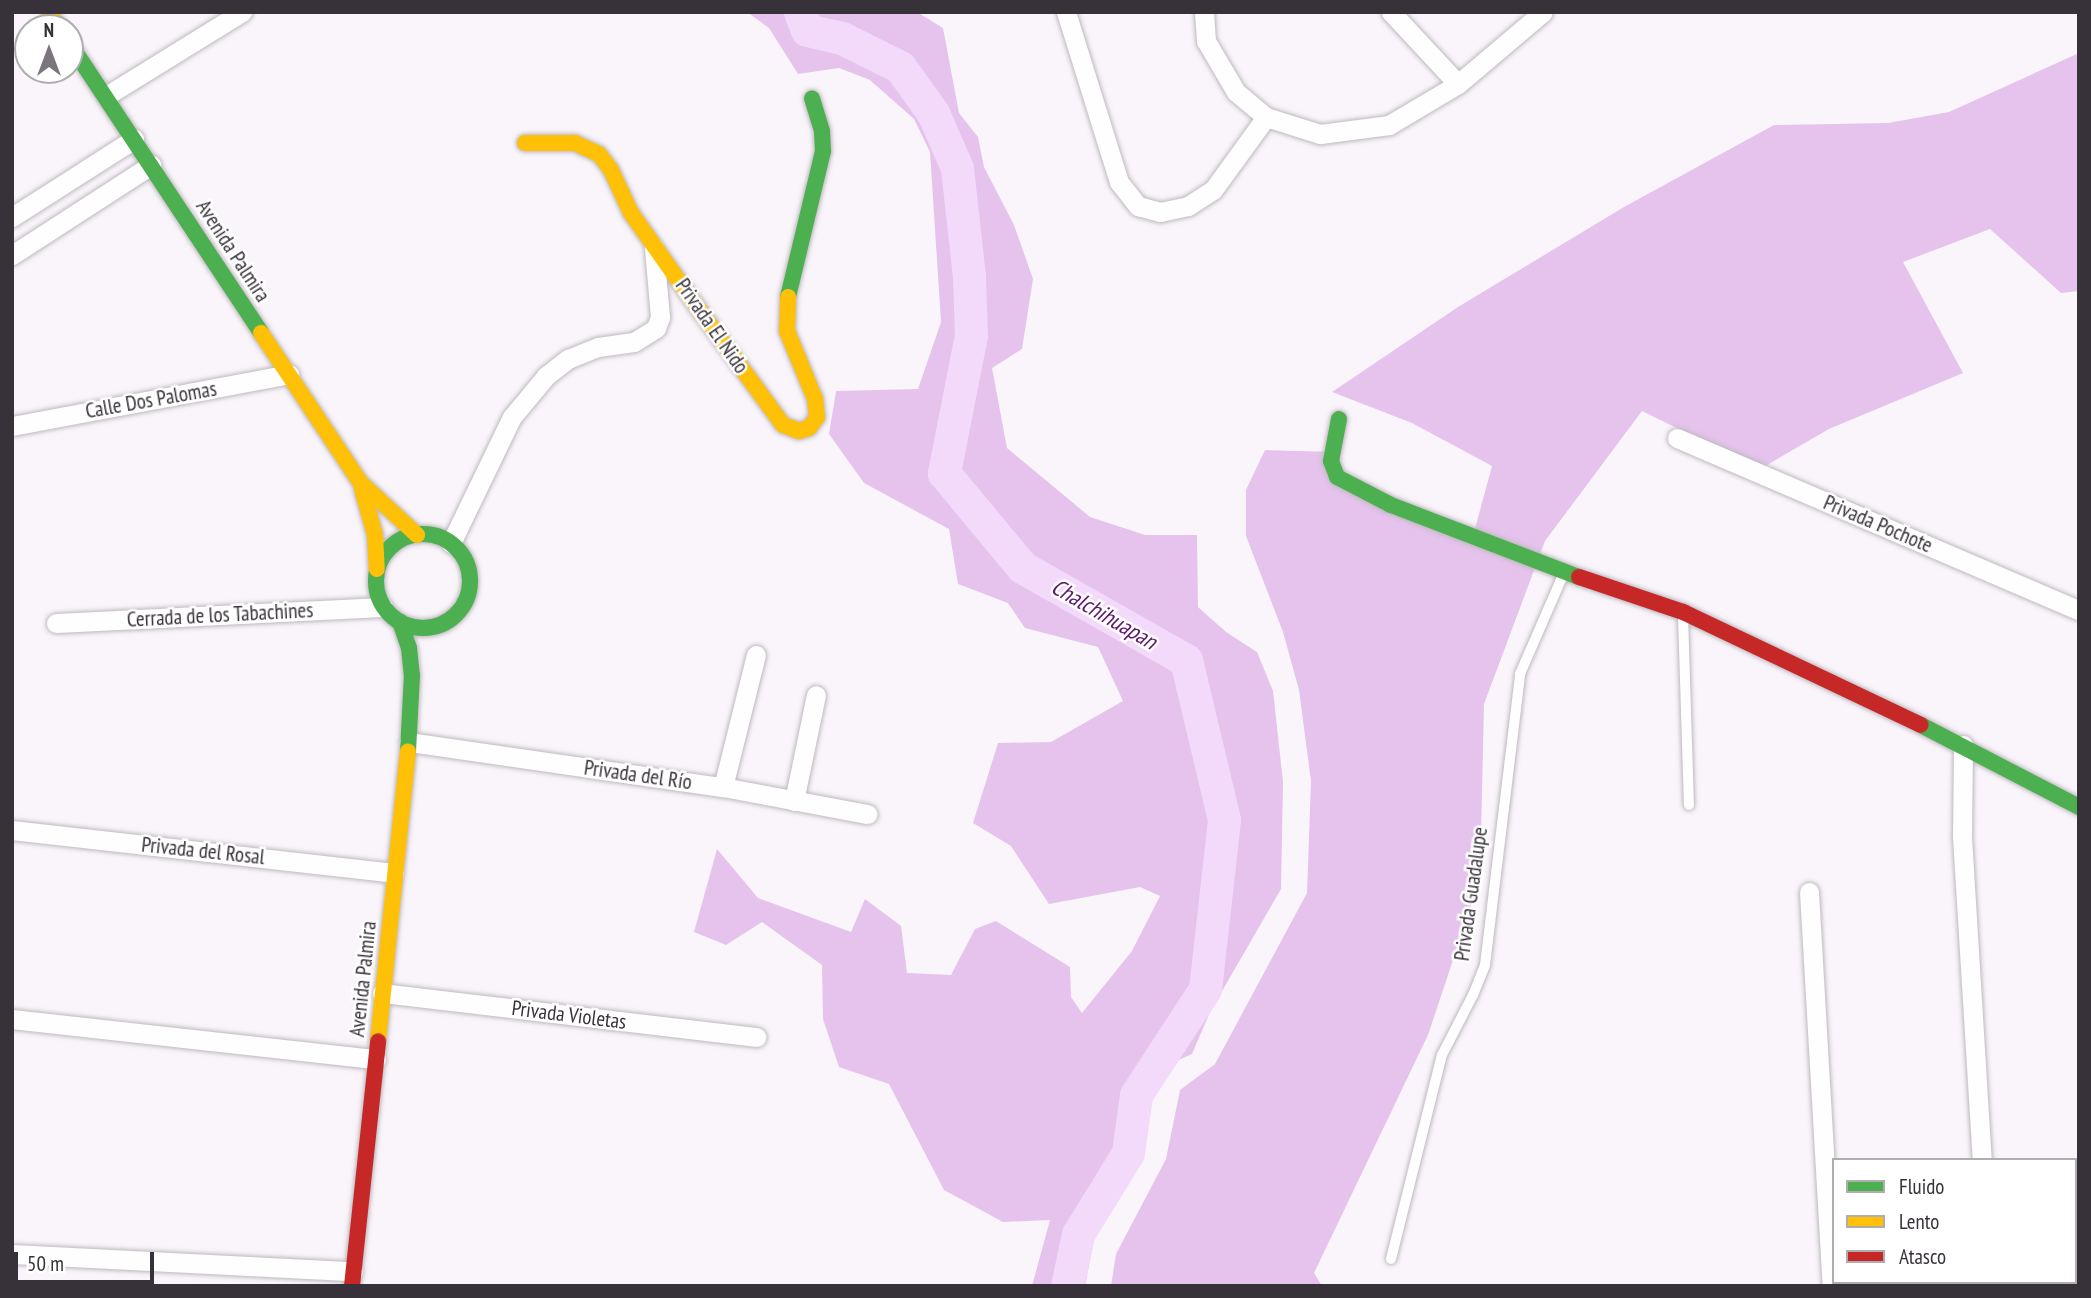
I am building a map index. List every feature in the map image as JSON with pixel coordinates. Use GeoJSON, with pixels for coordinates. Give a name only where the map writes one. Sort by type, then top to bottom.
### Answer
{"type":"FeatureCollection","features":[{"type":"Feature","properties":{"kind":"main road","name":"Avenida Palmira"},"geometry":{"type":"LineString","coordinates":[[84,64],[360,482],[378,502],[417,534]]}},
{"type":"Feature","properties":{"kind":"main road","name":"Privada El Nido"},"geometry":{"type":"LineString","coordinates":[[654,248],[783,425],[799,431],[809,428],[817,417],[815,399],[788,331],[789,284],[823,151],[822,131],[812,98]]}},
{"type":"Feature","properties":{"kind":"main road"},"geometry":{"type":"LineString","coordinates":[[525,143],[575,143],[599,154],[611,170],[631,213],[654,248]]}},
{"type":"Feature","properties":{"kind":"main road"},"geometry":{"type":"LineString","coordinates":[[1339,419],[1331,461],[1337,477],[1391,505],[1564,572],[1683,612],[1963,745],[2079,807]]}},
{"type":"Feature","properties":{"kind":"main road","name":"Avenida Palmira"},"geometry":{"type":"LineString","coordinates":[[360,482],[375,536],[377,569]]}},
{"type":"Feature","properties":{"kind":"main road"},"geometry":{"type":"LineString","coordinates":[[417,534],[429,534],[451,544],[465,560],[470,582],[469,593],[459,612],[441,625],[420,628],[400,622],[383,607],[377,595],[377,569],[392,546],[417,534]]}},
{"type":"Feature","properties":{"kind":"main road","name":"Avenida Palmira"},"geometry":{"type":"LineString","coordinates":[[353,1279],[409,742],[412,676],[410,648],[400,622]]}},
{"type":"Feature","properties":{"kind":"main road","name":"Avenida Palmira"},"geometry":{"type":"LineString","coordinates":[[412,676],[422,648],[441,625]]}},
{"type":"Feature","properties":{"kind":"street"},"geometry":{"type":"LineString","coordinates":[[106,96],[242,12]]}},
{"type":"Feature","properties":{"kind":"street"},"geometry":{"type":"LineString","coordinates":[[1066,12],[1119,181],[1138,206],[1160,212],[1188,206],[1213,190],[1266,117]]}},
{"type":"Feature","properties":{"kind":"street"},"geometry":{"type":"LineString","coordinates":[[1204,12],[1206,41],[1236,92],[1266,117],[1320,134],[1389,125],[1458,84],[1544,12]]}},
{"type":"Feature","properties":{"kind":"street"},"geometry":{"type":"LineString","coordinates":[[1391,12],[1458,84]]}},
{"type":"Feature","properties":{"kind":"street"},"geometry":{"type":"LineString","coordinates":[[12,217],[134,139]]}},
{"type":"Feature","properties":{"kind":"street"},"geometry":{"type":"LineString","coordinates":[[12,255],[151,166]]}},
{"type":"Feature","properties":{"kind":"street","name":"Privada El Nido"},"geometry":{"type":"LineString","coordinates":[[451,544],[512,417],[546,376],[568,359],[598,347],[634,342],[656,328],[660,317],[654,248]]}},
{"type":"Feature","properties":{"kind":"street","name":"Calle Dos Palomas"},"geometry":{"type":"LineString","coordinates":[[12,426],[289,374]]}},
{"type":"Feature","properties":{"kind":"street","name":"Privada Pochote"},"geometry":{"type":"LineString","coordinates":[[1677,438],[2079,610]]}},
{"type":"Feature","properties":{"kind":"street","name":"Cerrada de los Tabachines"},"geometry":{"type":"LineString","coordinates":[[57,623],[383,607]]}},
{"type":"Feature","properties":{"kind":"street"},"geometry":{"type":"LineString","coordinates":[[723,787],[756,655]]}},
{"type":"Feature","properties":{"kind":"street"},"geometry":{"type":"LineString","coordinates":[[794,801],[816,695]]}},
{"type":"Feature","properties":{"kind":"street","name":"Privada del Río"},"geometry":{"type":"LineString","coordinates":[[409,742],[723,787],[867,814]]}},
{"type":"Feature","properties":{"kind":"street"},"geometry":{"type":"LineString","coordinates":[[1963,745],[1962,837],[1982,1158]]}},
{"type":"Feature","properties":{"kind":"street","name":"Privada del Rosal"},"geometry":{"type":"LineString","coordinates":[[12,830],[394,873]]}},
{"type":"Feature","properties":{"kind":"street"},"geometry":{"type":"LineString","coordinates":[[1809,892],[1832,1286]]}},
{"type":"Feature","properties":{"kind":"street","name":"Privada Violetas"},"geometry":{"type":"LineString","coordinates":[[382,993],[756,1037]]}},
{"type":"Feature","properties":{"kind":"street"},"geometry":{"type":"LineString","coordinates":[[12,1019],[376,1059]]}},
{"type":"Feature","properties":{"kind":"street"},"geometry":{"type":"LineString","coordinates":[[12,1254],[353,1279]]}},
{"type":"Feature","properties":{"kind":"lane","name":"Privada Guadalupe"},"geometry":{"type":"LineString","coordinates":[[1391,1259],[1442,1055],[1473,995],[1485,965],[1520,674],[1564,572]]}},
{"type":"Feature","properties":{"kind":"lane"},"geometry":{"type":"LineString","coordinates":[[1683,612],[1689,805]]}},
{"type":"Feature","properties":{"kind":"shaded area"},"geometry":{"type":"Polygon","coordinates":[[[747,12],[917,12],[943,28],[959,113],[978,137],[984,167],[1014,225],[1033,279],[1022,349],[992,368],[1007,448],[1090,517],[1145,535],[1197,535],[1198,607],[1226,632],[1257,652],[1273,691],[1283,782],[1281,889],[1210,1012],[1192,1054],[1167,1065],[1151,1083],[1151,1110],[1141,1157],[1094,1240],[1085,1286],[1032,1286],[1050,1220],[1003,1222],[944,1190],[889,1084],[839,1067],[823,1019],[822,965],[762,922],[726,945],[694,932],[717,849],[758,898],[851,932],[865,899],[901,926],[907,973],[951,975],[975,929],[996,921],[1070,967],[1071,997],[1082,1013],[1132,951],[1160,896],[1140,887],[1049,904],[1011,846],[973,823],[998,743],[1051,742],[1123,701],[1098,647],[1025,628],[1008,603],[958,584],[949,529],[864,483],[829,434],[836,391],[918,389],[941,322],[930,152],[914,119],[870,80],[839,68],[798,74],[769,28],[747,12]]]}},
{"type":"Feature","properties":{"kind":"shaded area"},"geometry":{"type":"Polygon","coordinates":[[[2079,53],[2079,291],[2061,293],[1990,229],[1903,262],[1963,373],[1829,429],[1760,469],[1642,411],[1545,541],[1484,704],[1480,879],[1428,1035],[1314,1273],[1322,1286],[1111,1286],[1116,1254],[1166,1159],[1180,1090],[1215,1064],[1307,893],[1311,781],[1299,690],[1283,632],[1246,536],[1246,490],[1265,450],[1336,452],[1344,488],[1473,536],[1492,466],[1412,423],[1332,392],[1458,307],[1624,207],[1774,125],[1888,123],[1949,112],[2079,53]]]}},
{"type":"Feature","properties":{"kind":"waterway","name":"Chalchihuapan"},"geometry":{"type":"LineString","coordinates":[[800,12],[807,30],[842,38],[900,67],[933,113],[957,168],[969,276],[971,335],[944,473],[1022,567],[1186,660],[1224,820],[1205,989],[1136,1095],[1128,1153],[1078,1234],[1067,1286]]}},
{"type":"Feature","properties":{"kind":"traffic: fast"},"geometry":{"type":"LineString","coordinates":[[84,65],[261,333]]}},
{"type":"Feature","properties":{"kind":"traffic: fast"},"geometry":{"type":"LineString","coordinates":[[788,297],[823,151],[822,131],[812,98]]}},
{"type":"Feature","properties":{"kind":"traffic: fast"},"geometry":{"type":"LineString","coordinates":[[1339,419],[1331,461],[1337,477],[1391,505],[1579,577]]}},
{"type":"Feature","properties":{"kind":"traffic: fast"},"geometry":{"type":"LineString","coordinates":[[423,534],[441,538],[456,548],[466,563],[470,581],[466,599],[456,614],[441,624],[423,628],[405,624],[390,614],[380,599],[376,581],[380,563],[390,548],[405,538],[423,534]]}},
{"type":"Feature","properties":{"kind":"traffic: fast"},"geometry":{"type":"LineString","coordinates":[[400,622],[409,648],[412,675],[408,752]]}},
{"type":"Feature","properties":{"kind":"traffic: fast"},"geometry":{"type":"LineString","coordinates":[[1921,725],[2079,807]]}},
{"type":"Feature","properties":{"kind":"traffic: slow"},"geometry":{"type":"LineString","coordinates":[[525,143],[575,143],[599,154],[611,170],[631,213],[700,311],[783,425],[799,431],[809,428],[817,417],[815,399],[787,331],[788,297]]}},
{"type":"Feature","properties":{"kind":"traffic: slow"},"geometry":{"type":"LineString","coordinates":[[261,333],[360,482],[417,535]]}},
{"type":"Feature","properties":{"kind":"traffic: slow"},"geometry":{"type":"LineString","coordinates":[[362,489],[375,535],[377,569]]}},
{"type":"Feature","properties":{"kind":"traffic: slow"},"geometry":{"type":"LineString","coordinates":[[378,1041],[408,752]]}},
{"type":"Feature","properties":{"kind":"traffic: jam"},"geometry":{"type":"LineString","coordinates":[[1579,577],[1683,612],[1921,725]]}},
{"type":"Feature","properties":{"kind":"traffic: jam"},"geometry":{"type":"LineString","coordinates":[[352,1286],[378,1041]]}}]}
